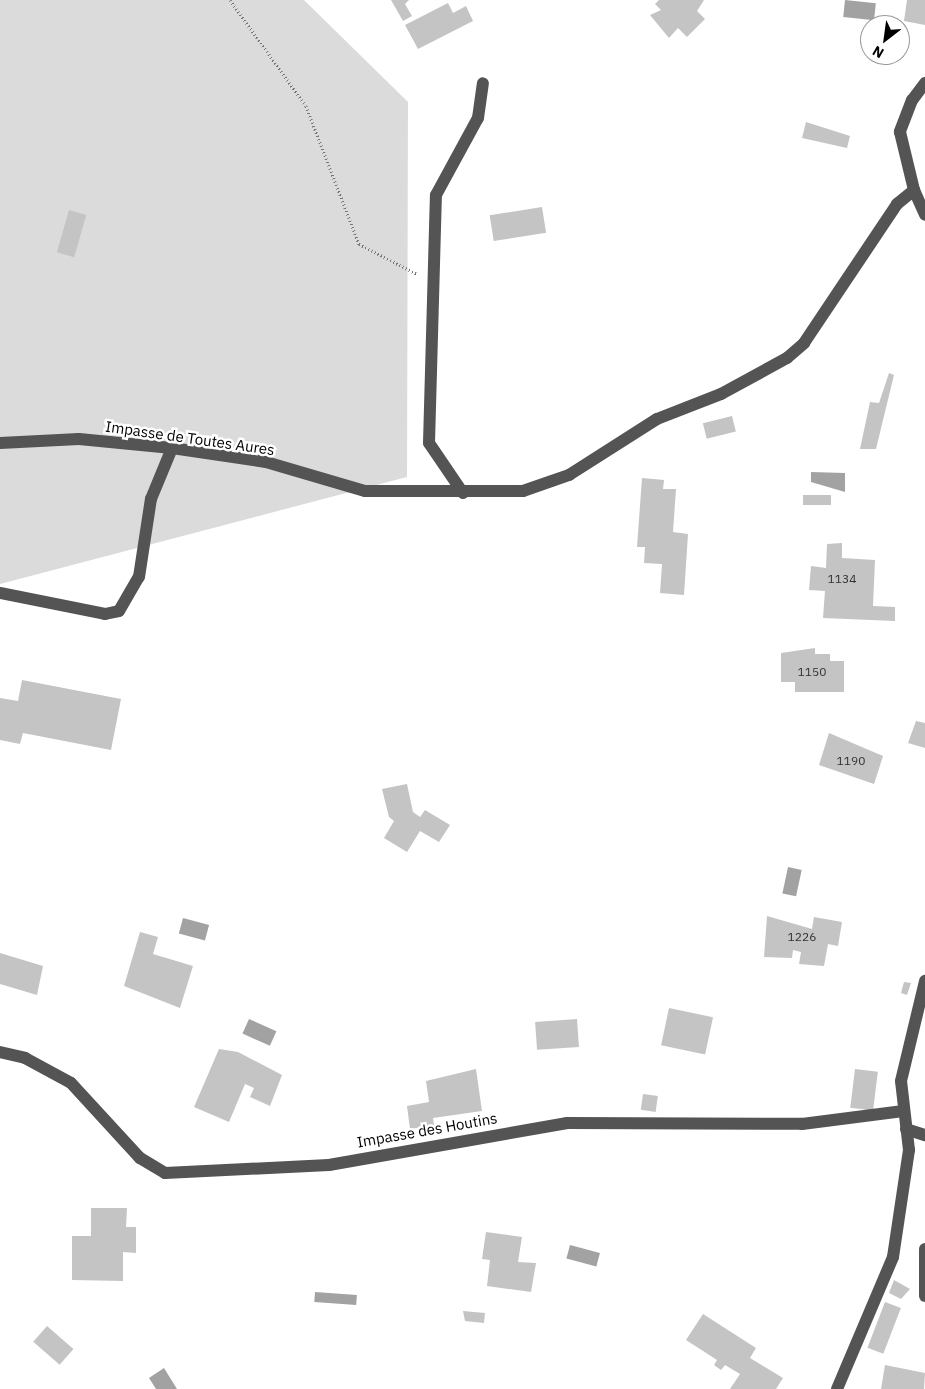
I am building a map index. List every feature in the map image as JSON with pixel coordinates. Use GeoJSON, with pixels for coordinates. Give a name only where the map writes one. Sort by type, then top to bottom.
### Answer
{"type":"FeatureCollection","features":[{"type":"Feature","properties":{"kind":"street"},"geometry":{"type":"LineString","coordinates":[[463,493],[429,443],[435,284],[436,195],[478,118],[483,82]]}},
{"type":"Feature","properties":{"kind":"street"},"geometry":{"type":"LineString","coordinates":[[925,83],[912,100],[900,132],[914,190],[925,215]]}},
{"type":"Feature","properties":{"kind":"street","name":"Impasse de Toutes Aures"},"geometry":{"type":"LineString","coordinates":[[0,443],[79,439],[172,448],[266,462],[345,488],[463,493],[523,491],[546,484],[595,460],[657,419],[771,369],[804,343],[897,204],[914,190]]}},
{"type":"Feature","properties":{"kind":"street"},"geometry":{"type":"LineString","coordinates":[[0,592],[105,614],[119,611],[139,577],[151,499],[172,448]]}},
{"type":"Feature","properties":{"kind":"street"},"geometry":{"type":"LineString","coordinates":[[836,1389],[893,1257],[904,1200],[909,1150],[901,1081],[925,981]]}},
{"type":"Feature","properties":{"kind":"street","name":"Impasse des Houtins"},"geometry":{"type":"LineString","coordinates":[[0,1052],[25,1058],[71,1084],[140,1158],[165,1173],[329,1165],[567,1123],[802,1124],[903,1111]]}},
{"type":"Feature","properties":{"kind":"street"},"geometry":{"type":"LineString","coordinates":[[906,1129],[925,1135]]}},
{"type":"Feature","properties":{"kind":"street"},"geometry":{"type":"LineString","coordinates":[[925,1249],[925,1296]]}},
{"type":"Feature","properties":{"kind":"path"},"geometry":{"type":"LineString","coordinates":[[230,0],[306,106],[359,244],[435,284]]}},
{"type":"Feature","properties":{"kind":"shaded area"},"geometry":{"type":"Polygon","coordinates":[[[0,0],[304,0],[408,102],[407,477],[0,584],[0,0]]]}},
{"type":"Feature","properties":{"kind":"shaded area"},"geometry":{"type":"Polygon","coordinates":[[[845,0],[876,3],[875,15],[860,15],[860,19],[843,17],[845,0]]]}},
{"type":"Feature","properties":{"kind":"shaded area"},"geometry":{"type":"Polygon","coordinates":[[[811,472],[845,473],[845,492],[811,482],[811,472]]]}},
{"type":"Feature","properties":{"kind":"shaded area"},"geometry":{"type":"Polygon","coordinates":[[[788,867],[802,870],[796,896],[782,893],[788,867]]]}},
{"type":"Feature","properties":{"kind":"shaded area"},"geometry":{"type":"Polygon","coordinates":[[[183,918],[209,925],[205,940],[179,933],[183,918]]]}},
{"type":"Feature","properties":{"kind":"shaded area"},"geometry":{"type":"Polygon","coordinates":[[[249,1019],[276,1031],[270,1046],[242,1034],[249,1019]]]}},
{"type":"Feature","properties":{"kind":"shaded area"},"geometry":{"type":"Polygon","coordinates":[[[570,1245],[600,1253],[596,1267],[566,1259],[570,1245]]]}},
{"type":"Feature","properties":{"kind":"shaded area"},"geometry":{"type":"Polygon","coordinates":[[[315,1292],[357,1295],[356,1305],[314,1302],[315,1292]]]}},
{"type":"Feature","properties":{"kind":"shaded area"},"geometry":{"type":"Polygon","coordinates":[[[164,1368],[177,1389],[156,1389],[149,1378],[164,1368]]]}},
{"type":"Feature","properties":{"kind":"building"},"geometry":{"type":"Polygon","coordinates":[[[391,0],[409,0],[405,4],[412,16],[403,21],[391,0]]]}},
{"type":"Feature","properties":{"kind":"building"},"geometry":{"type":"Polygon","coordinates":[[[659,0],[704,0],[697,11],[705,19],[687,37],[678,28],[669,38],[650,15],[661,10],[655,4],[659,0]]]}},
{"type":"Feature","properties":{"kind":"building"},"geometry":{"type":"Polygon","coordinates":[[[907,0],[925,0],[925,25],[910,22],[910,15],[905,15],[907,0]]]}},
{"type":"Feature","properties":{"kind":"building"},"geometry":{"type":"Polygon","coordinates":[[[448,3],[453,13],[466,6],[473,21],[418,49],[405,25],[448,3]]]}},
{"type":"Feature","properties":{"kind":"building"},"geometry":{"type":"Polygon","coordinates":[[[806,122],[850,136],[847,148],[802,138],[806,122]]]}},
{"type":"Feature","properties":{"kind":"building"},"geometry":{"type":"Polygon","coordinates":[[[542,207],[546,233],[494,241],[490,215],[542,207]]]}},
{"type":"Feature","properties":{"kind":"building"},"geometry":{"type":"Polygon","coordinates":[[[69,210],[86,215],[74,257],[57,252],[69,210]]]}},
{"type":"Feature","properties":{"kind":"building"},"geometry":{"type":"Polygon","coordinates":[[[889,373],[894,375],[876,449],[860,449],[870,402],[879,403],[889,373]]]}},
{"type":"Feature","properties":{"kind":"building"},"geometry":{"type":"Polygon","coordinates":[[[732,416],[736,432],[707,439],[703,423],[732,416]]]}},
{"type":"Feature","properties":{"kind":"building"},"geometry":{"type":"Polygon","coordinates":[[[642,478],[664,480],[663,489],[676,489],[673,532],[688,534],[684,595],[660,593],[662,564],[644,563],[645,547],[637,547],[642,478]]]}},
{"type":"Feature","properties":{"kind":"building"},"geometry":{"type":"Polygon","coordinates":[[[803,495],[831,495],[831,505],[803,505],[803,495]]]}},
{"type":"Feature","properties":{"kind":"building"},"geometry":{"type":"Polygon","coordinates":[[[842,543],[842,558],[875,560],[873,606],[895,607],[895,621],[823,618],[825,591],[809,590],[811,566],[826,568],[827,544],[842,543]]]}},
{"type":"Feature","properties":{"kind":"building"},"geometry":{"type":"Polygon","coordinates":[[[815,648],[815,654],[830,654],[830,661],[844,661],[844,692],[795,692],[795,682],[781,682],[781,653],[815,648]]]}},
{"type":"Feature","properties":{"kind":"building"},"geometry":{"type":"Polygon","coordinates":[[[22,680],[121,699],[111,750],[23,733],[20,744],[0,740],[0,698],[18,701],[22,680]]]}},
{"type":"Feature","properties":{"kind":"building"},"geometry":{"type":"Polygon","coordinates":[[[916,721],[925,723],[925,748],[908,743],[916,721]]]}},
{"type":"Feature","properties":{"kind":"building"},"geometry":{"type":"Polygon","coordinates":[[[829,733],[883,756],[874,784],[819,765],[829,733]]]}},
{"type":"Feature","properties":{"kind":"building"},"geometry":{"type":"Polygon","coordinates":[[[407,784],[413,812],[420,817],[425,810],[450,825],[439,842],[420,831],[407,852],[384,838],[394,821],[389,817],[382,789],[407,784]]]}},
{"type":"Feature","properties":{"kind":"building"},"geometry":{"type":"Polygon","coordinates":[[[767,916],[812,929],[814,917],[842,922],[838,946],[828,944],[824,966],[799,964],[801,952],[793,950],[792,958],[764,957],[767,916]]]}},
{"type":"Feature","properties":{"kind":"building"},"geometry":{"type":"Polygon","coordinates":[[[140,932],[158,937],[153,954],[193,966],[180,1008],[124,986],[140,932]]]}},
{"type":"Feature","properties":{"kind":"building"},"geometry":{"type":"Polygon","coordinates":[[[0,953],[43,966],[37,995],[0,984],[0,953]]]}},
{"type":"Feature","properties":{"kind":"building"},"geometry":{"type":"Polygon","coordinates":[[[904,982],[911,983],[907,995],[901,993],[904,982]]]}},
{"type":"Feature","properties":{"kind":"building"},"geometry":{"type":"Polygon","coordinates":[[[669,1008],[713,1017],[705,1055],[661,1045],[669,1008]]]}},
{"type":"Feature","properties":{"kind":"building"},"geometry":{"type":"Polygon","coordinates":[[[577,1019],[579,1047],[537,1050],[535,1022],[577,1019]]]}},
{"type":"Feature","properties":{"kind":"building"},"geometry":{"type":"Polygon","coordinates":[[[219,1049],[238,1052],[282,1075],[270,1106],[250,1097],[254,1088],[245,1084],[229,1122],[194,1107],[219,1049]]]}},
{"type":"Feature","properties":{"kind":"building"},"geometry":{"type":"Polygon","coordinates":[[[476,1069],[482,1111],[433,1118],[434,1125],[410,1129],[407,1106],[429,1102],[426,1081],[476,1069]]]}},
{"type":"Feature","properties":{"kind":"building"},"geometry":{"type":"Polygon","coordinates":[[[855,1069],[878,1072],[873,1111],[850,1108],[855,1069]]]}},
{"type":"Feature","properties":{"kind":"building"},"geometry":{"type":"Polygon","coordinates":[[[643,1094],[658,1096],[656,1112],[641,1110],[643,1094]]]}},
{"type":"Feature","properties":{"kind":"building"},"geometry":{"type":"Polygon","coordinates":[[[91,1208],[127,1208],[126,1227],[136,1227],[136,1253],[123,1252],[123,1281],[72,1280],[72,1236],[91,1236],[91,1208]]]}},
{"type":"Feature","properties":{"kind":"building"},"geometry":{"type":"Polygon","coordinates":[[[486,1232],[522,1237],[518,1262],[536,1263],[531,1292],[487,1286],[490,1260],[482,1259],[486,1232]]]}},
{"type":"Feature","properties":{"kind":"building"},"geometry":{"type":"Polygon","coordinates":[[[894,1280],[910,1289],[901,1299],[889,1293],[894,1280]]]}},
{"type":"Feature","properties":{"kind":"building"},"geometry":{"type":"Polygon","coordinates":[[[885,1302],[901,1308],[883,1354],[867,1348],[885,1302]]]}},
{"type":"Feature","properties":{"kind":"building"},"geometry":{"type":"Polygon","coordinates":[[[463,1311],[485,1313],[484,1323],[465,1321],[463,1311]]]}},
{"type":"Feature","properties":{"kind":"building"},"geometry":{"type":"Polygon","coordinates":[[[703,1314],[756,1348],[750,1358],[783,1378],[776,1389],[730,1389],[740,1374],[725,1365],[721,1370],[714,1365],[717,1360],[686,1340],[703,1314]]]}},
{"type":"Feature","properties":{"kind":"building"},"geometry":{"type":"Polygon","coordinates":[[[47,1326],[73,1349],[60,1365],[33,1342],[47,1326]]]}},
{"type":"Feature","properties":{"kind":"building"},"geometry":{"type":"Polygon","coordinates":[[[885,1365],[925,1373],[924,1389],[881,1389],[885,1365]]]}}]}
